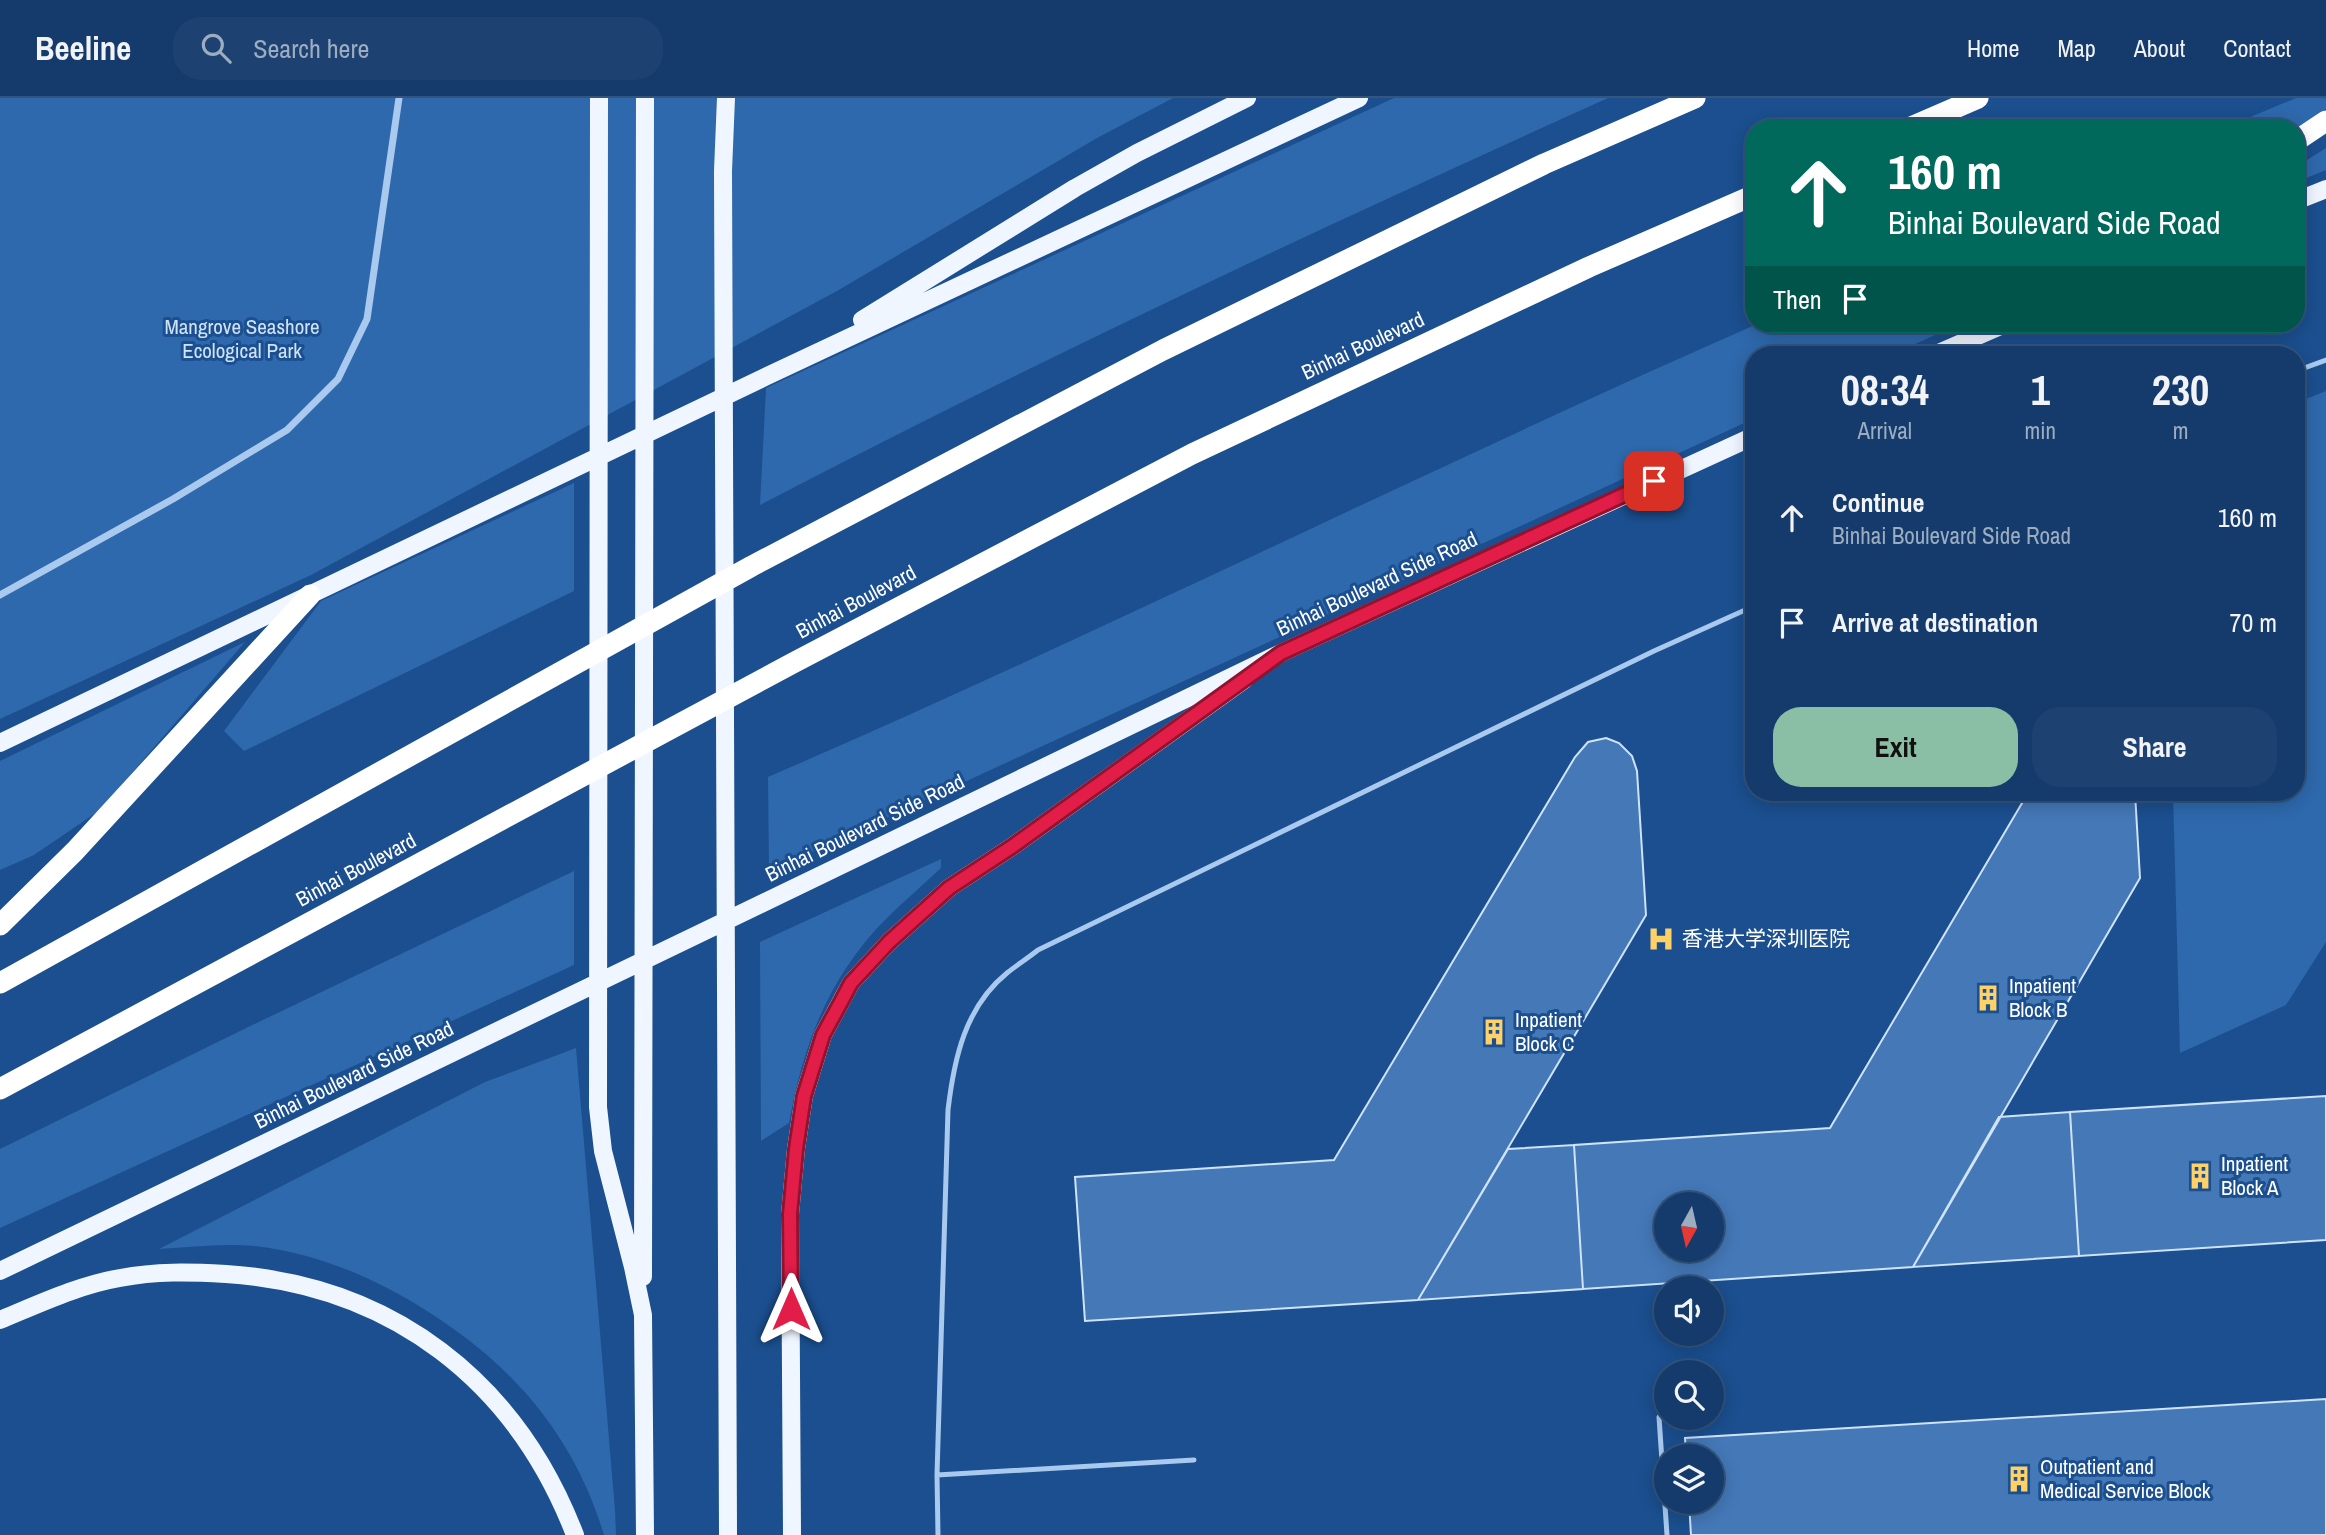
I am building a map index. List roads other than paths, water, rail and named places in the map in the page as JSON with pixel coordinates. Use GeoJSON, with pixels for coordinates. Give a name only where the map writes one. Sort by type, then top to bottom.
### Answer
{"type":"FeatureCollection","features":[{"type":"Feature","properties":{"kind":"highway"},"geometry":{"type":"LineString","coordinates":[[0,982],[752,565],[1163,350],[1544,164],[1695,98]]}},
{"type":"Feature","properties":{"kind":"highway"},"geometry":{"type":"LineString","coordinates":[[1930,119],[1978,98]]}},
{"type":"Feature","properties":{"kind":"highway"},"geometry":{"type":"LineString","coordinates":[[2305,135],[2326,121]]}},
{"type":"Feature","properties":{"kind":"highway","name":"Binhai Boulevard"},"geometry":{"type":"LineString","coordinates":[[0,1089],[793,663],[1192,454],[1589,267],[1745,199]]}},
{"type":"Feature","properties":{"kind":"highway"},"geometry":{"type":"LineString","coordinates":[[0,925],[83,842],[310,595]]}},
{"type":"Feature","properties":{"kind":"main road"},"geometry":{"type":"LineString","coordinates":[[599,98],[598,1107],[603,1151],[634,1267],[643,1315]]}},
{"type":"Feature","properties":{"kind":"main road"},"geometry":{"type":"LineString","coordinates":[[645,98],[645,1535]]}},
{"type":"Feature","properties":{"kind":"main road"},"geometry":{"type":"LineString","coordinates":[[720,98],[723,171],[728,1535]]}},
{"type":"Feature","properties":{"kind":"main road"},"geometry":{"type":"LineString","coordinates":[[723,171],[726,98]]}},
{"type":"Feature","properties":{"kind":"main road"},"geometry":{"type":"LineString","coordinates":[[765,377],[873,314],[1075,188],[1137,153],[1247,98]]}},
{"type":"Feature","properties":{"kind":"main road"},"geometry":{"type":"LineString","coordinates":[[0,743],[765,377],[1359,98]]}},
{"type":"Feature","properties":{"kind":"main road"},"geometry":{"type":"LineString","coordinates":[[2305,197],[2326,189]]}},
{"type":"Feature","properties":{"kind":"main road"},"geometry":{"type":"LineString","coordinates":[[1955,346],[1985,333]]}},
{"type":"Feature","properties":{"kind":"main road","name":"Binhai Boulevard Side Road"},"geometry":{"type":"LineString","coordinates":[[0,1271],[1281,653],[1745,440]]}},
{"type":"Feature","properties":{"kind":"main road"},"geometry":{"type":"LineString","coordinates":[[792,1535],[790,1214],[796,1149],[804,1096],[823,1035],[851,983],[889,942],[949,888],[1013,846],[1281,653]]}},
{"type":"Feature","properties":{"kind":"main road"},"geometry":{"type":"LineString","coordinates":[[0,1320],[95,1284],[172,1271],[249,1276],[315,1288],[378,1312],[429,1342],[475,1381],[517,1426],[543,1465],[575,1535]]}},
{"type":"Feature","properties":{"kind":"street"},"geometry":{"type":"LineString","coordinates":[[0,595],[173,499],[287,430],[338,379],[367,319],[399,98]]}},
{"type":"Feature","properties":{"kind":"lane"},"geometry":{"type":"LineString","coordinates":[[2305,368],[2326,360]]}},
{"type":"Feature","properties":{"kind":"lane"},"geometry":{"type":"LineString","coordinates":[[938,1535],[937,1475],[948,1124],[953,1069],[965,1029],[981,1000],[1006,974],[1038,950],[1654,651],[1745,610]]}},
{"type":"Feature","properties":{"kind":"lane"},"geometry":{"type":"LineString","coordinates":[[1660,1430],[1667,1535]]}},
{"type":"Feature","properties":{"kind":"lane"},"geometry":{"type":"LineString","coordinates":[[937,1475],[1194,1460]]}},
{"type":"Feature","properties":{"kind":"place","name":"香港大学深圳医院"},"geometry":{"type":"Point","coordinates":[1661,939]}},
{"type":"Feature","properties":{"kind":"place","name":"Inpatient Block B"},"geometry":{"type":"Point","coordinates":[1988,998]}},
{"type":"Feature","properties":{"kind":"place","name":"Inpatient Block C"},"geometry":{"type":"Point","coordinates":[1494,1032]}},
{"type":"Feature","properties":{"kind":"place","name":"Inpatient Block A"},"geometry":{"type":"Point","coordinates":[2200,1176]}},
{"type":"Feature","properties":{"kind":"place","name":"Outpatient and Medical Service Block"},"geometry":{"type":"Point","coordinates":[2019,1479]}},
{"type":"Feature","properties":{"kind":"park label","name":"Mangrove Seashore Ecological Park"},"geometry":{"type":"Point","coordinates":[242,339]}}]}
